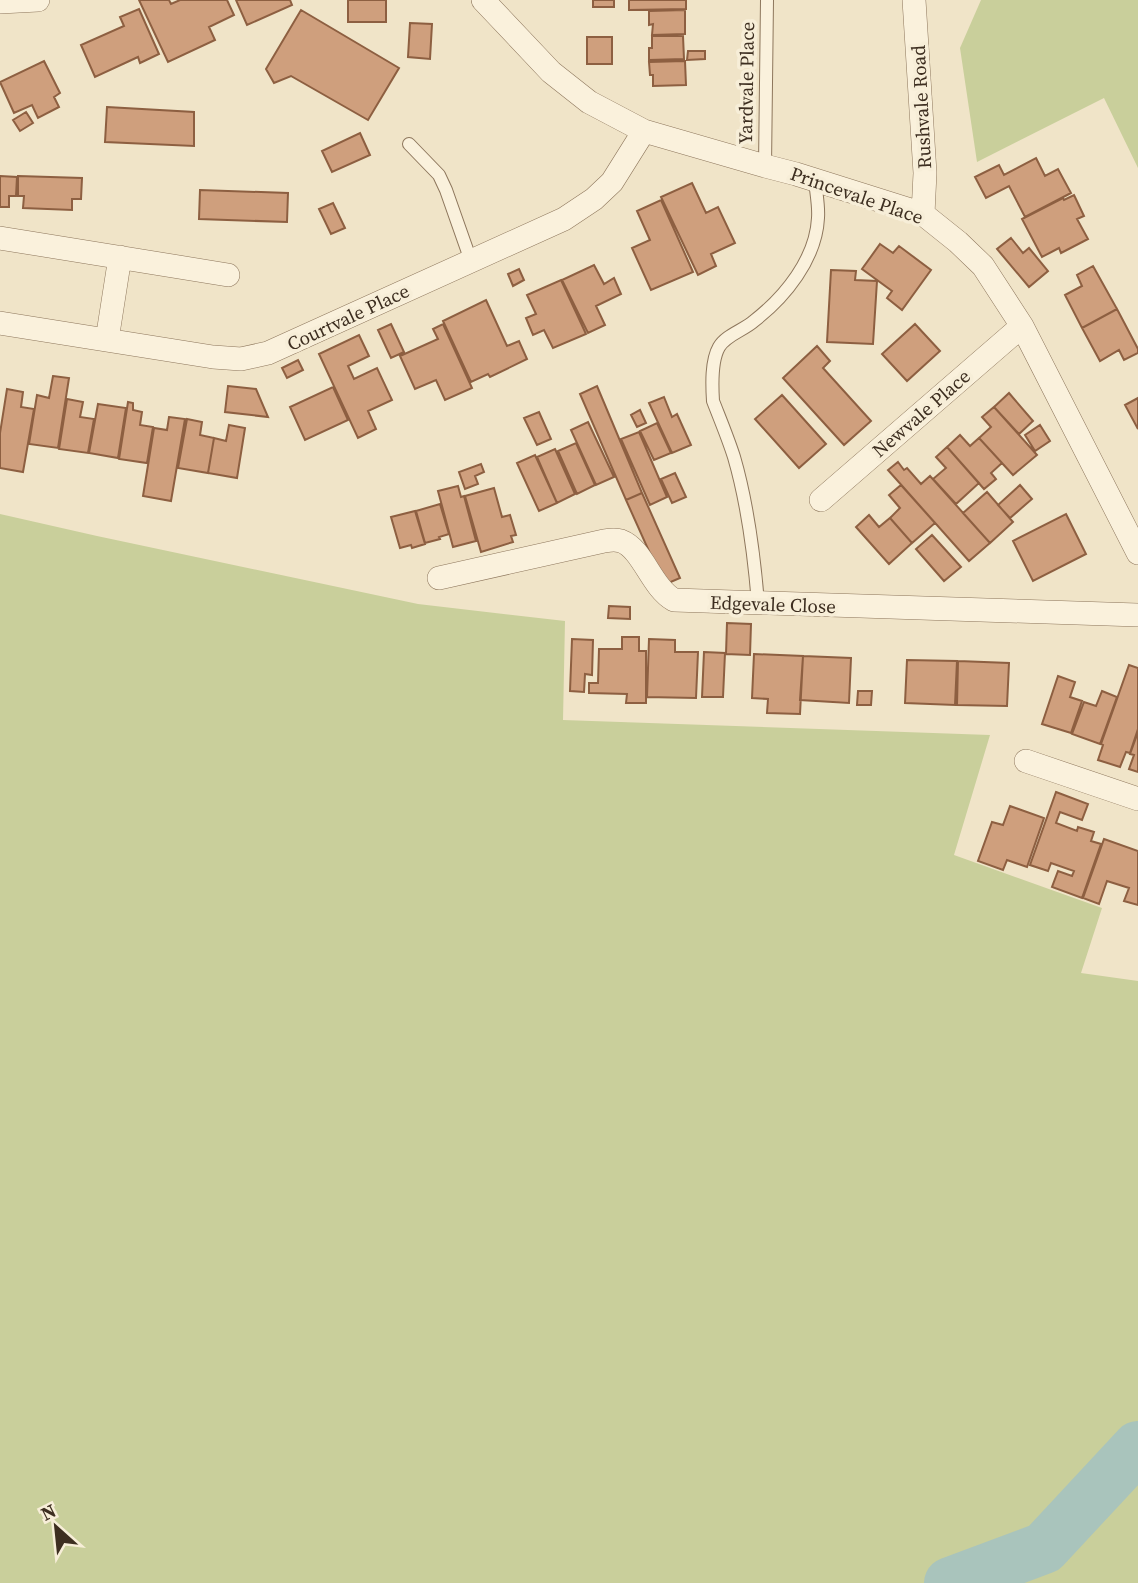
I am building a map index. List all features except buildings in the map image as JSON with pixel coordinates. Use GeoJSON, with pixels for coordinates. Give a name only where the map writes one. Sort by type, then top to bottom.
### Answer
{"type":"FeatureCollection","features":[{"type":"Feature","properties":{"kind":"street"},"geometry":{"type":"LineString","coordinates":[[0,2],[38,0]]}},
{"type":"Feature","properties":{"kind":"street","name":"Princevale Place"},"geometry":{"type":"LineString","coordinates":[[483,0],[551,72],[589,102],[644,131],[923,214],[958,242],[983,266],[1022,326],[1138,553]]}},
{"type":"Feature","properties":{"kind":"street","name":"Rushvale Road"},"geometry":{"type":"LineString","coordinates":[[917,3],[925,173],[923,214]]}},
{"type":"Feature","properties":{"kind":"street","name":"Courtvale Place"},"geometry":{"type":"LineString","coordinates":[[0,323],[213,357],[241,359],[268,353],[564,219],[594,199],[612,182],[644,131]]}},
{"type":"Feature","properties":{"kind":"street"},"geometry":{"type":"LineString","coordinates":[[0,238],[228,275]]}},
{"type":"Feature","properties":{"kind":"street"},"geometry":{"type":"LineString","coordinates":[[107,340],[120,257]]}},
{"type":"Feature","properties":{"kind":"street","name":"Newvale Place"},"geometry":{"type":"LineString","coordinates":[[821,500],[1022,326]]}},
{"type":"Feature","properties":{"kind":"street","name":"Edgevale Close"},"geometry":{"type":"LineString","coordinates":[[439,578],[615,540],[631,547],[662,591],[674,600],[1138,615]]}},
{"type":"Feature","properties":{"kind":"street"},"geometry":{"type":"LineString","coordinates":[[1026,761],[1138,800]]}},
{"type":"Feature","properties":{"kind":"lane","name":"Yardvale Place"},"geometry":{"type":"LineString","coordinates":[[765,166],[767,0]]}},
{"type":"Feature","properties":{"kind":"lane"},"geometry":{"type":"LineString","coordinates":[[409,144],[439,175],[471,261]]}},
{"type":"Feature","properties":{"kind":"lane"},"geometry":{"type":"LineString","coordinates":[[758,603],[752,536],[734,457],[713,401],[715,359],[723,342],[767,311],[798,274],[812,245],[818,218],[815,180]]}},
{"type":"Feature","properties":{"kind":"green space"},"geometry":{"type":"Polygon","coordinates":[[[981,0],[1138,0],[1138,168],[1104,98],[977,162],[960,48],[981,0]]]}},
{"type":"Feature","properties":{"kind":"green space"},"geometry":{"type":"Polygon","coordinates":[[[0,514],[418,604],[565,621],[563,720],[990,735],[954,855],[1102,908],[1081,973],[1138,981],[1138,1583],[0,1583],[0,514]]]}},
{"type":"Feature","properties":{"kind":"waterway"},"geometry":{"type":"LineString","coordinates":[[950,1583],[1044,1548],[1138,1447]]}}]}
